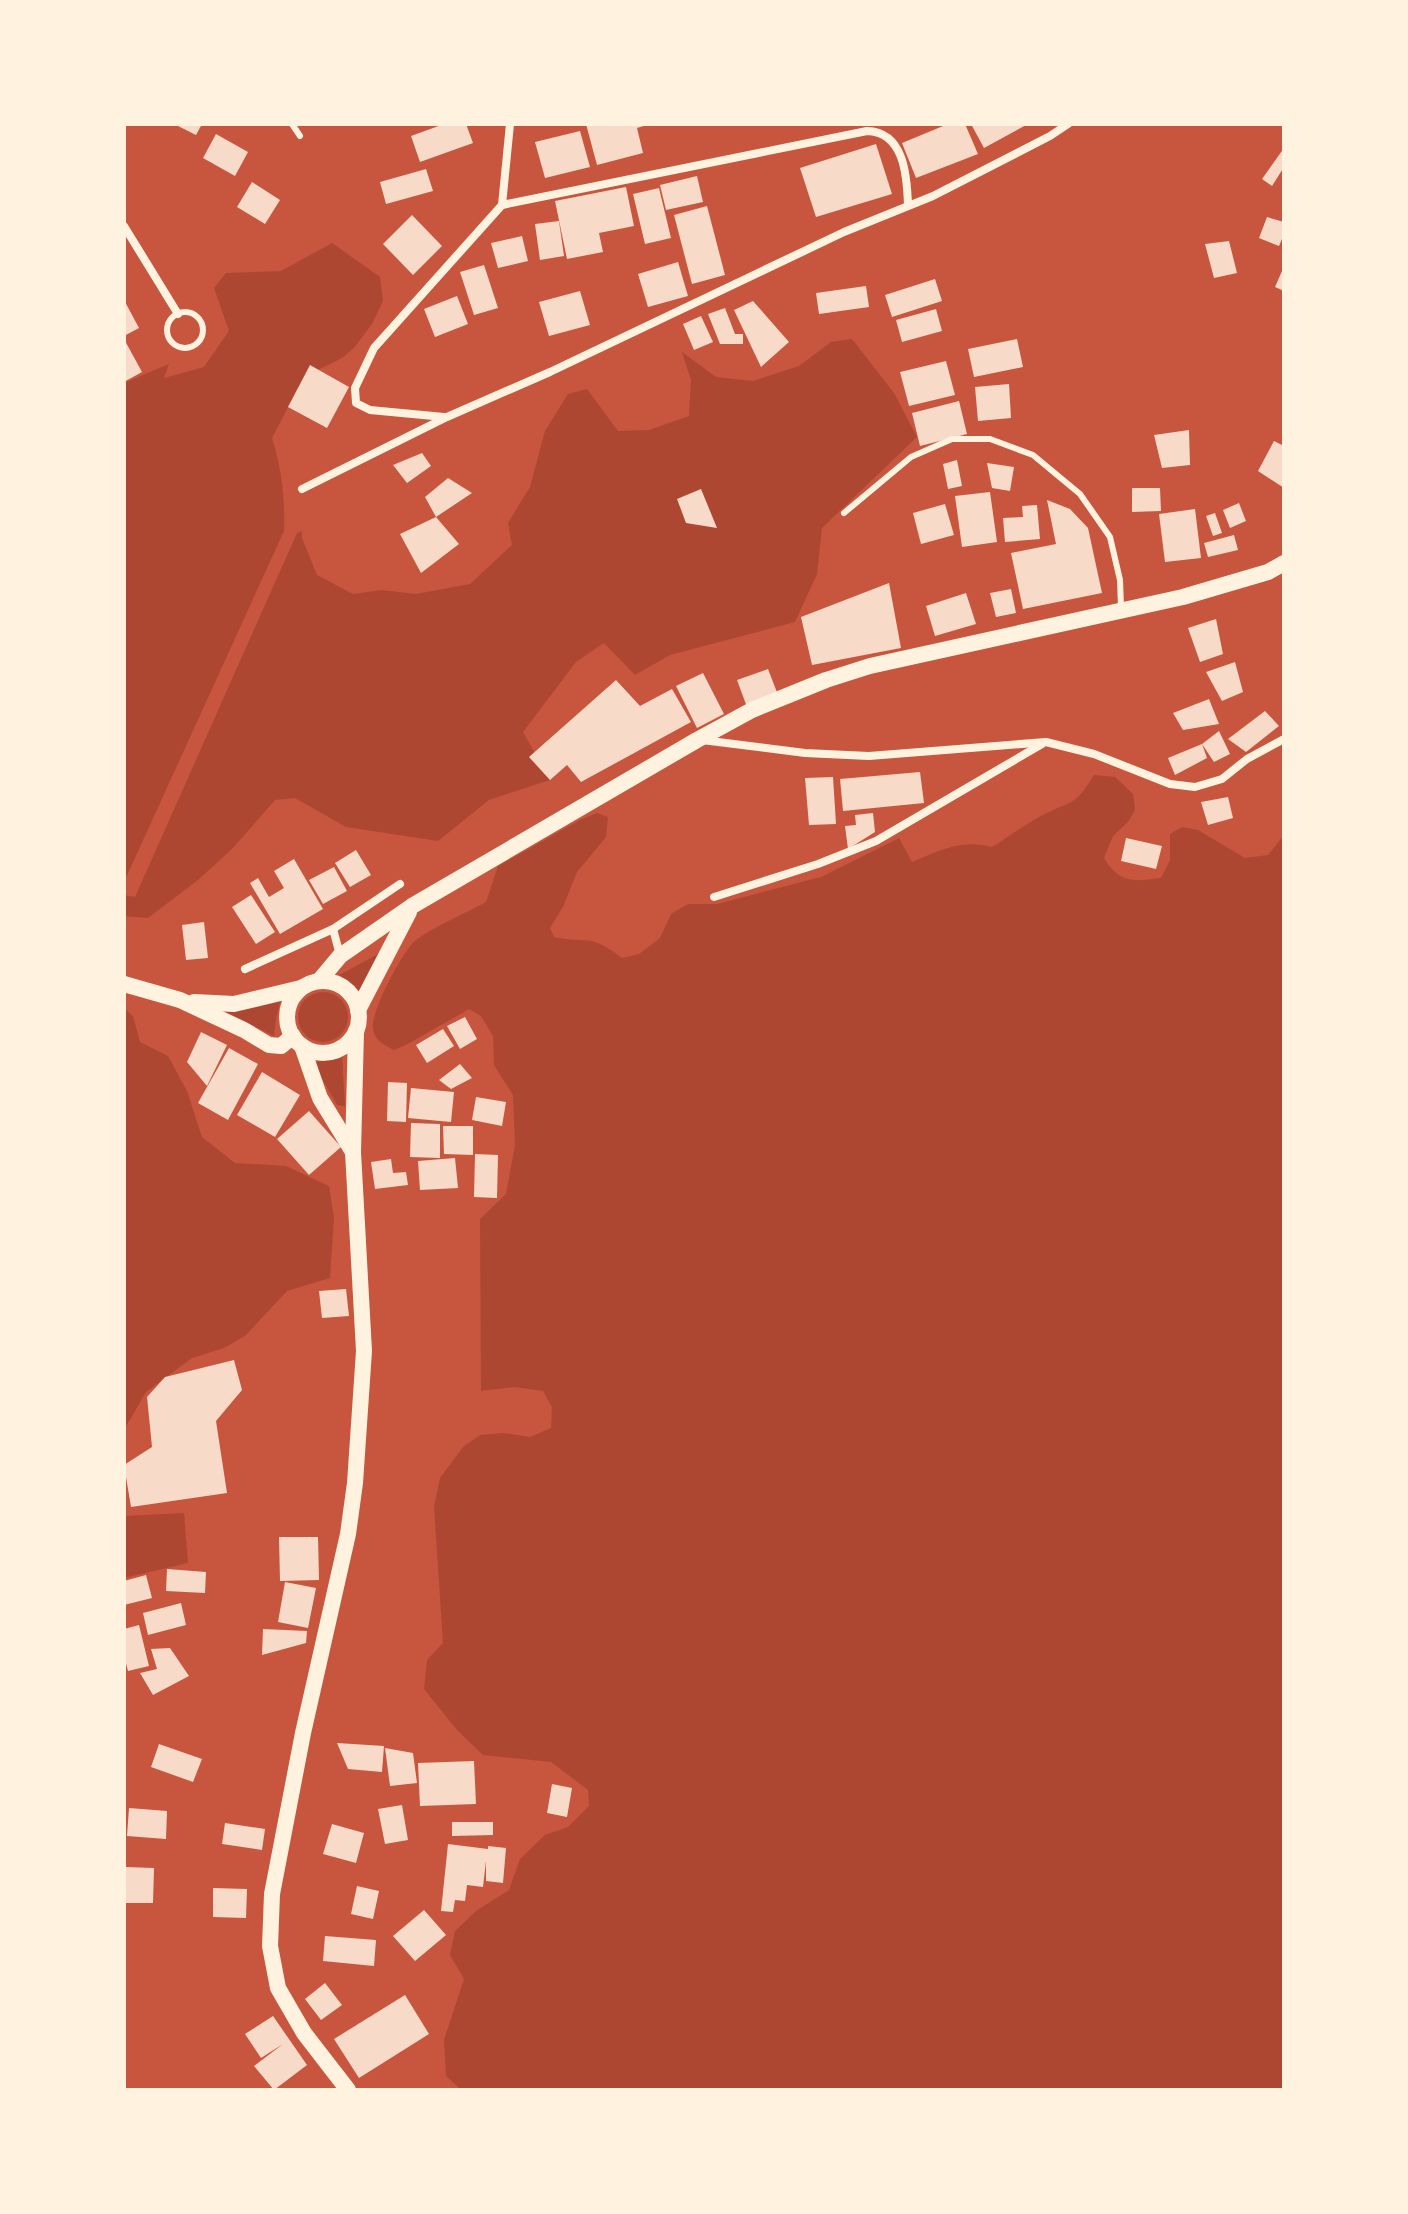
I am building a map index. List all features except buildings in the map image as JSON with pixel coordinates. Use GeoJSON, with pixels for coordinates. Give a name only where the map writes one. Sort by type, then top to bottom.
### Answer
{"type":"FeatureCollection","features":[{"type":"Feature","properties":{"kind":"main road"},"geometry":{"type":"LineString","coordinates":[[180,1000],[234,1004],[319,981],[340,956],[412,906],[697,740],[752,710],[826,680],[870,666],[1122,611],[1268,572],[1284,563]]}},
{"type":"Feature","properties":{"kind":"main road"},"geometry":{"type":"LineString","coordinates":[[348,2090],[304,2033],[278,1988],[270,1946],[272,1894],[303,1733],[348,1534],[355,1483],[364,1351],[353,1152],[358,1010],[412,906]]}},
{"type":"Feature","properties":{"kind":"main road"},"geometry":{"type":"LineString","coordinates":[[319,981],[340,985],[355,1000],[358,1010]]}},
{"type":"Feature","properties":{"kind":"main road"},"geometry":{"type":"LineString","coordinates":[[124,984],[180,1000],[269,1045],[281,1046],[297,1041],[322,1053],[333,1051],[351,1040],[356,1031]]}},
{"type":"Feature","properties":{"kind":"main road"},"geometry":{"type":"LineString","coordinates":[[302,988],[294,995],[287,1016],[320,1098],[353,1152]]}},
{"type":"Feature","properties":{"kind":"street"},"geometry":{"type":"LineString","coordinates":[[447,417],[370,410],[356,403],[355,388],[367,357],[374,348],[502,205],[510,124]]}},
{"type":"Feature","properties":{"kind":"street"},"geometry":{"type":"LineString","coordinates":[[302,489],[447,417],[933,196],[1068,124]]}},
{"type":"Feature","properties":{"kind":"street"},"geometry":{"type":"LineString","coordinates":[[502,205],[867,131],[882,132],[893,140],[905,171],[908,205]]}},
{"type":"Feature","properties":{"kind":"street"},"geometry":{"type":"LineString","coordinates":[[124,226],[178,314]]}},
{"type":"Feature","properties":{"kind":"street"},"geometry":{"type":"LineString","coordinates":[[697,740],[805,753],[869,756],[1046,742],[1094,754],[1170,784],[1195,787],[1222,779],[1247,759],[1284,739]]}},
{"type":"Feature","properties":{"kind":"street"},"geometry":{"type":"LineString","coordinates":[[714,897],[818,864],[876,841],[1046,742]]}},
{"type":"Feature","properties":{"kind":"street"},"geometry":{"type":"LineString","coordinates":[[245,969],[333,929],[400,884]]}},
{"type":"Feature","properties":{"kind":"street"},"geometry":{"type":"LineString","coordinates":[[333,929],[340,956]]}},
{"type":"Feature","properties":{"kind":"lane"},"geometry":{"type":"LineString","coordinates":[[292,124],[300,136]]}},
{"type":"Feature","properties":{"kind":"lane"},"geometry":{"type":"LineString","coordinates":[[188,312],[197,316],[203,325],[203,335],[197,344],[188,348],[170,340],[167,330],[170,320],[178,314],[188,312]]}},
{"type":"Feature","properties":{"kind":"lane"},"geometry":{"type":"LineString","coordinates":[[844,513],[911,457],[952,439],[990,439],[1033,455],[1080,494],[1110,537],[1120,580],[1122,611]]}},
{"type":"Feature","properties":{"kind":"shaded area"},"geometry":{"type":"Polygon","coordinates":[[[332,243],[380,277],[383,301],[372,324],[354,348],[320,369],[298,388],[272,438],[282,484],[284,531],[124,882],[124,383],[169,364],[164,378],[204,367],[229,331],[214,288],[226,273],[281,271],[332,243]]]}},
{"type":"Feature","properties":{"kind":"shaded area"},"geometry":{"type":"Polygon","coordinates":[[[852,339],[894,393],[917,437],[822,528],[817,574],[795,622],[670,655],[635,675],[604,643],[576,662],[523,732],[550,780],[489,800],[438,841],[346,827],[295,798],[275,800],[233,848],[198,880],[148,918],[124,916],[124,895],[135,897],[297,533],[302,531],[317,575],[353,594],[382,590],[416,594],[470,584],[512,545],[508,523],[530,487],[545,431],[568,394],[587,389],[618,431],[649,430],[689,416],[691,380],[682,352],[716,377],[753,381],[799,366],[831,342],[852,339]]]}},
{"type":"Feature","properties":{"kind":"shaded area"},"geometry":{"type":"Polygon","coordinates":[[[1094,775],[1115,777],[1133,794],[1135,810],[1128,822],[1113,836],[1104,858],[1115,872],[1128,879],[1161,878],[1170,860],[1170,834],[1182,827],[1198,830],[1245,858],[1268,855],[1284,835],[1284,2090],[461,2090],[446,2076],[444,2040],[464,1979],[450,1955],[455,1931],[476,1911],[509,1890],[520,1859],[545,1835],[568,1827],[589,1806],[588,1790],[551,1762],[483,1755],[457,1730],[424,1689],[427,1660],[443,1643],[434,1507],[440,1478],[463,1447],[480,1435],[504,1433],[530,1437],[551,1428],[552,1407],[543,1391],[514,1387],[481,1391],[480,1219],[506,1194],[515,1145],[513,1095],[494,1065],[493,1036],[481,1016],[469,1009],[406,1045],[394,1050],[390,1048],[378,1040],[373,1029],[376,1010],[388,983],[409,947],[421,936],[486,902],[498,866],[597,813],[608,817],[606,837],[577,872],[563,907],[550,928],[554,937],[596,942],[622,958],[639,954],[660,938],[671,914],[688,904],[717,904],[821,877],[899,838],[912,862],[960,845],[992,847],[1071,802],[1082,793],[1094,775]]]}},
{"type":"Feature","properties":{"kind":"shaded area"},"geometry":{"type":"Polygon","coordinates":[[[384,951],[361,993],[339,975],[384,951]]]}},
{"type":"Feature","properties":{"kind":"shaded area"},"geometry":{"type":"Polygon","coordinates":[[[323,992],[341,999],[348,1017],[341,1035],[323,1042],[305,1035],[298,1017],[305,999],[323,992]]]}},
{"type":"Feature","properties":{"kind":"shaded area"},"geometry":{"type":"Polygon","coordinates":[[[282,995],[274,1036],[220,1009],[282,995]]]}},
{"type":"Feature","properties":{"kind":"shaded area"},"geometry":{"type":"Polygon","coordinates":[[[124,1008],[133,1016],[140,1042],[168,1056],[187,1091],[202,1137],[235,1163],[286,1166],[329,1186],[334,1218],[330,1278],[287,1291],[245,1336],[224,1348],[192,1358],[146,1392],[124,1430],[124,1008]]]}},
{"type":"Feature","properties":{"kind":"shaded area"},"geometry":{"type":"Polygon","coordinates":[[[342,1056],[345,1106],[337,1105],[313,1063],[342,1056]]]}},
{"type":"Feature","properties":{"kind":"shaded area"},"geometry":{"type":"Polygon","coordinates":[[[184,1513],[188,1563],[124,1578],[124,1516],[184,1513]]]}}]}
